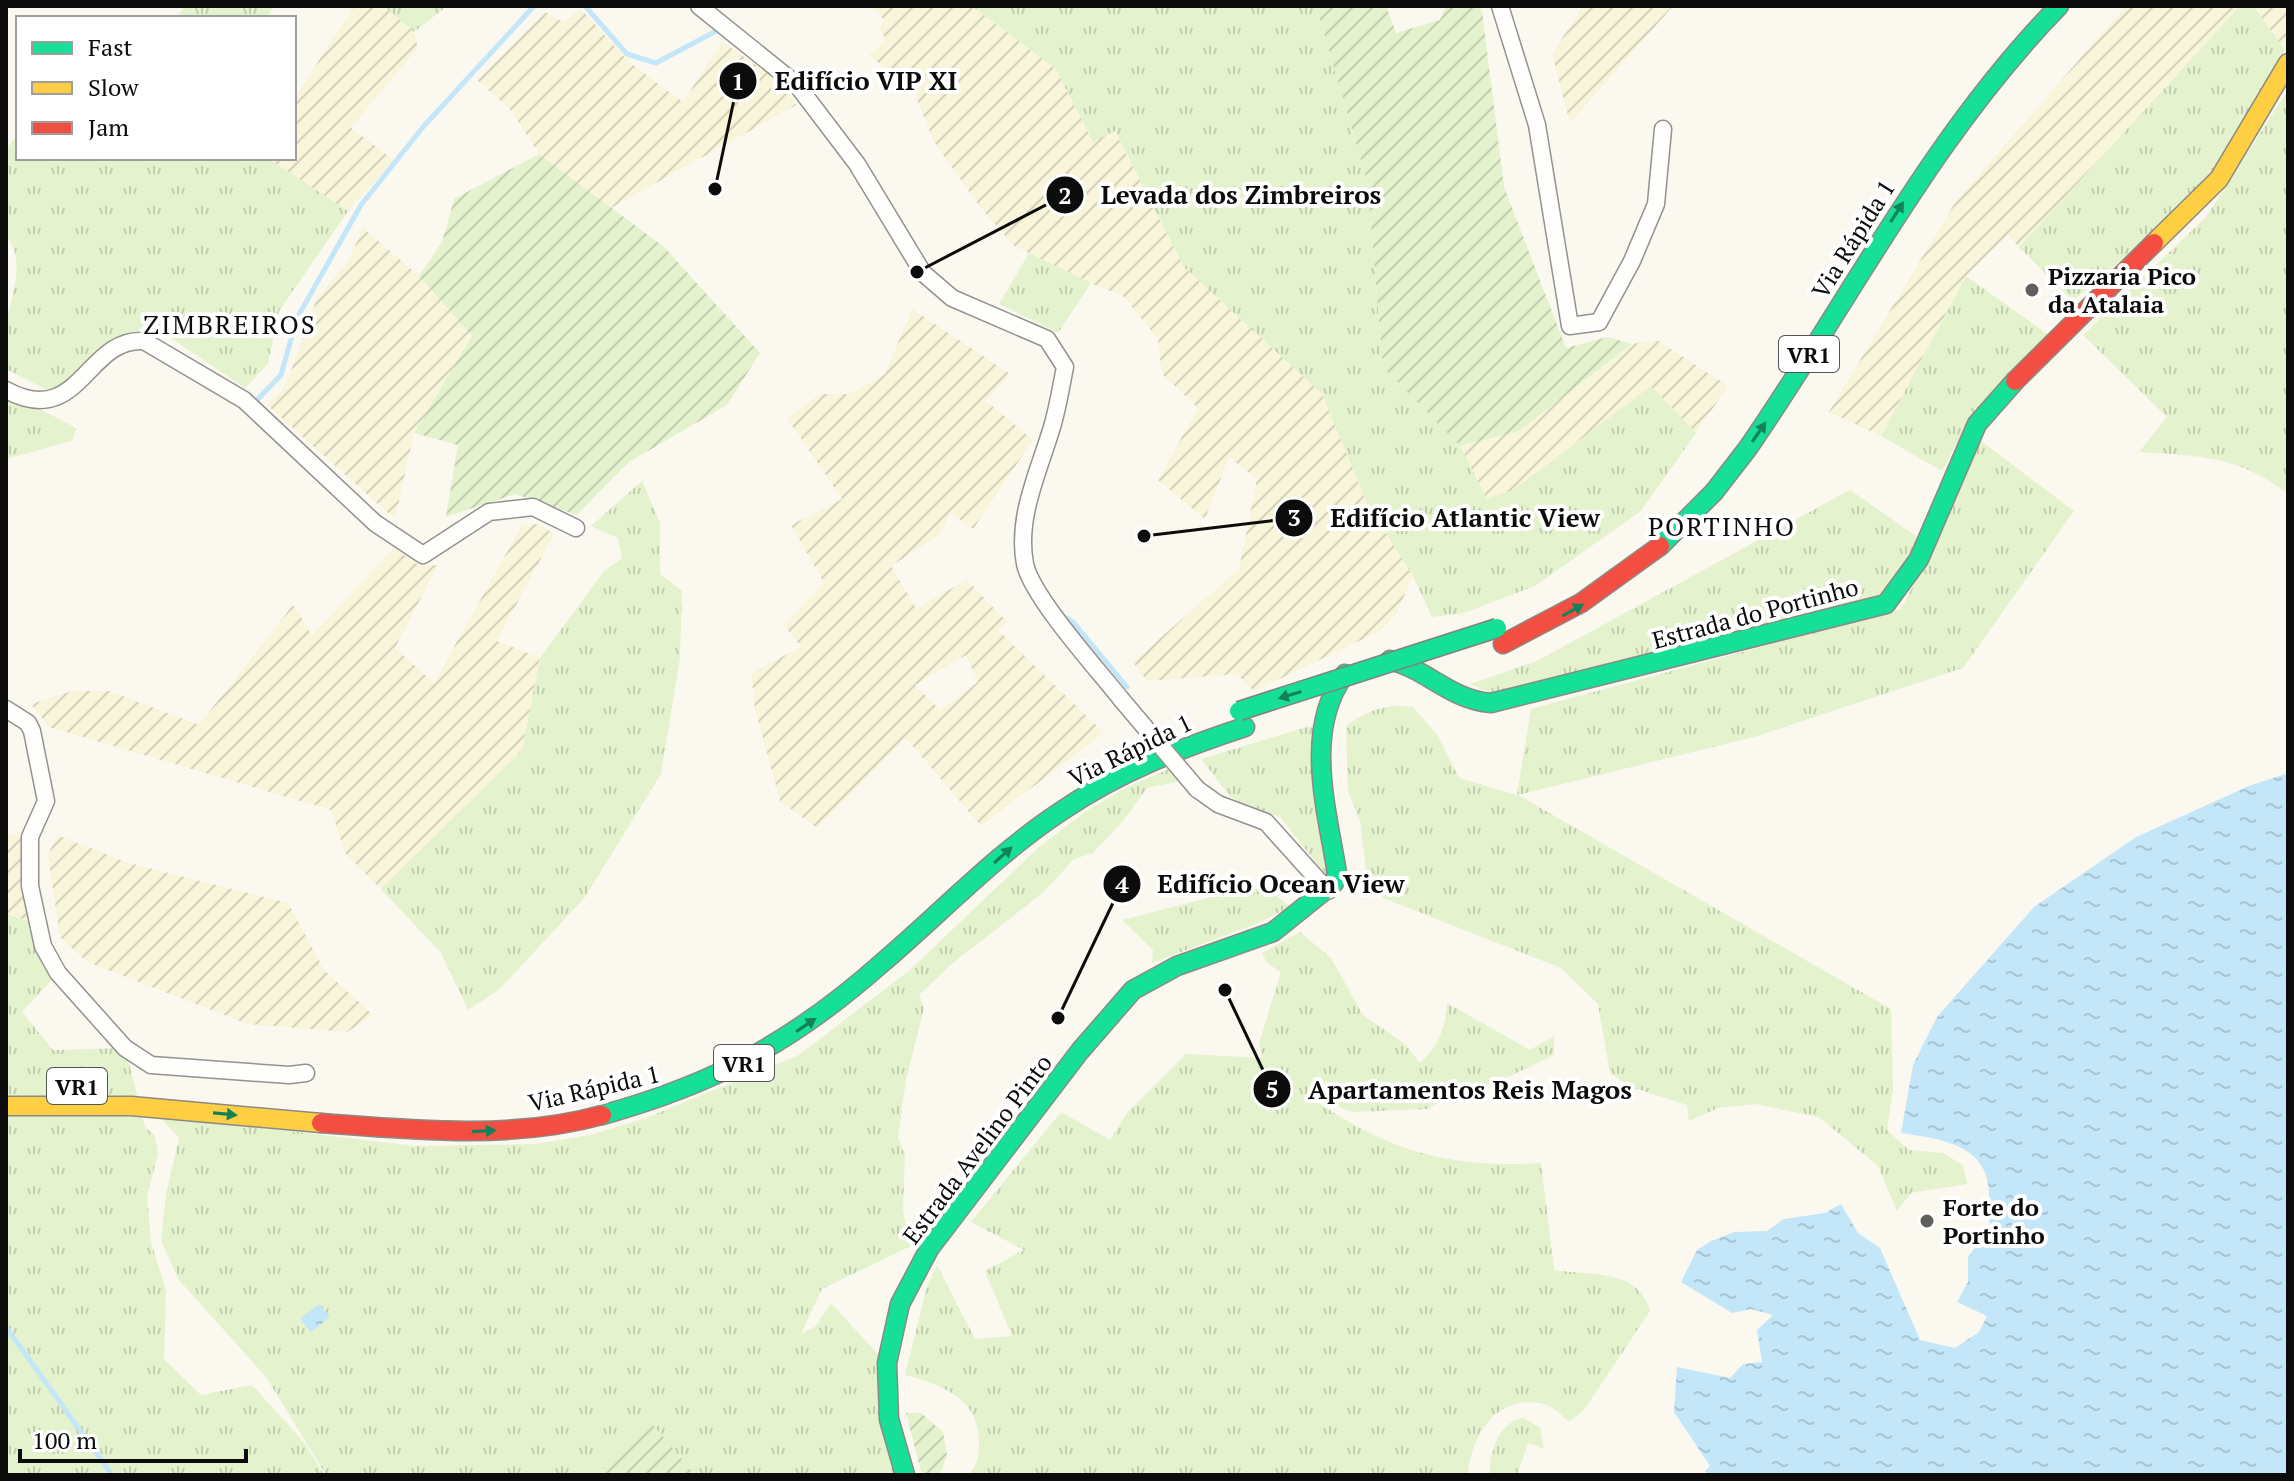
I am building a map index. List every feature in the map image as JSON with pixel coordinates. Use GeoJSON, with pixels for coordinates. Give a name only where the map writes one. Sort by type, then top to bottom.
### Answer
{"type":"FeatureCollection","features":[{"type":"Feature","properties":{"kind":"main road","name":"Via Rápida 1"},"geometry":{"type":"LineString","coordinates":[[6,1106],[148,1098],[466,1114],[570,1105],[648,1084],[731,1050],[807,1004],[857,964],[1000,835],[1061,790],[1147,743],[1242,719],[1500,636],[1590,600],[1629,573],[1664,543],[1713,492],[1763,427],[1896,213],[1956,126],[1991,78],[2059,6]]}},
{"type":"Feature","properties":{"kind":"main road","name":"Estrada do Portinho"},"geometry":{"type":"LineString","coordinates":[[1328,891],[1337,873],[1321,762],[1328,701],[1340,678],[1362,661],[1385,658],[1419,670],[1444,692],[1468,702],[1491,703],[1886,604],[1919,559],[1977,424],[2013,383],[2219,179],[2288,63]]}},
{"type":"Feature","properties":{"kind":"main road","name":"Via Rápida 1"},"geometry":{"type":"LineString","coordinates":[[1500,636],[1578,587],[1631,548],[1682,501],[1748,418],[1860,238]]}},
{"type":"Feature","properties":{"kind":"main road","name":"Estrada Avelino Pinto"},"geometry":{"type":"LineString","coordinates":[[905,1475],[889,1419],[887,1363],[900,1304],[929,1249],[1080,1051],[1133,990],[1177,966],[1273,932],[1328,891]]}},
{"type":"Feature","properties":{"kind":"main road","name":"Via Rápida 1"},"geometry":{"type":"LineString","coordinates":[[114,1087],[148,1098]]}},
{"type":"Feature","properties":{"kind":"street"},"geometry":{"type":"LineString","coordinates":[[699,6],[797,85],[857,164],[923,273],[952,298],[1047,339],[1065,367],[1052,428],[1034,475],[1024,532],[1025,567],[1043,598],[1121,699],[1197,789],[1218,804],[1266,822],[1328,891]]}},
{"type":"Feature","properties":{"kind":"street"},"geometry":{"type":"LineString","coordinates":[[1500,6],[1537,125],[1570,326],[1599,322],[1632,261],[1656,204],[1663,129]]}},
{"type":"Feature","properties":{"kind":"street"},"geometry":{"type":"LineString","coordinates":[[6,390],[25,400],[70,391],[114,346],[128,340],[144,341],[244,400],[375,523],[423,555],[489,512],[533,507],[576,528]]}},
{"type":"Feature","properties":{"kind":"street"},"geometry":{"type":"LineString","coordinates":[[6,709],[28,723],[32,731],[46,794],[30,837],[27,856],[37,924],[58,973],[125,1048],[151,1065],[243,1073],[306,1073]]}},
{"type":"Feature","properties":{"kind":"shaded area"},"geometry":{"type":"Polygon","coordinates":[[[354,6],[384,6],[414,32],[418,48],[351,128],[394,160],[348,211],[270,160],[296,160],[296,96],[354,6]]]}},
{"type":"Feature","properties":{"kind":"shaded area"},"geometry":{"type":"Polygon","coordinates":[[[871,6],[972,6],[1056,69],[1093,142],[1114,130],[1184,267],[1322,394],[1367,503],[1413,576],[1396,614],[1380,631],[1254,691],[1237,674],[1147,681],[1133,662],[1239,569],[1257,479],[1229,457],[1205,519],[1158,480],[1198,408],[1162,374],[1158,339],[1123,296],[1079,279],[1013,245],[981,208],[934,142],[914,92],[869,55],[886,39],[879,29],[885,21],[871,6]]]}},
{"type":"Feature","properties":{"kind":"shaded area"},"geometry":{"type":"Polygon","coordinates":[[[1583,6],[1673,6],[1570,123],[1552,54],[1583,6]]]}},
{"type":"Feature","properties":{"kind":"shaded area"},"geometry":{"type":"Polygon","coordinates":[[[2126,6],[2240,6],[2019,247],[2008,235],[1966,276],[1881,436],[1829,412],[1956,201],[2126,6]]]}},
{"type":"Feature","properties":{"kind":"shaded area"},"geometry":{"type":"Polygon","coordinates":[[[2253,6],[2288,6],[2288,48],[2285,50],[2253,6]]]}},
{"type":"Feature","properties":{"kind":"shaded area"},"geometry":{"type":"Polygon","coordinates":[[[581,9],[629,62],[683,102],[722,42],[784,84],[796,105],[611,208],[539,154],[510,109],[477,80],[545,12],[563,22],[581,9]]]}},
{"type":"Feature","properties":{"kind":"shaded area"},"geometry":{"type":"Polygon","coordinates":[[[363,228],[419,276],[472,336],[414,433],[395,519],[267,405],[282,390],[291,371],[317,298],[348,262],[363,228]]]}},
{"type":"Feature","properties":{"kind":"shaded area"},"geometry":{"type":"Polygon","coordinates":[[[912,309],[1010,374],[986,401],[1033,440],[973,529],[951,513],[939,535],[891,566],[916,608],[967,580],[1007,622],[998,630],[1104,733],[981,826],[906,738],[817,828],[780,801],[755,709],[751,673],[801,647],[784,625],[824,583],[791,525],[842,499],[787,418],[820,394],[849,394],[885,374],[912,309]],[[966,655],[915,685],[940,710],[978,682],[966,655]]]}},
{"type":"Feature","properties":{"kind":"shaded area"},"geometry":{"type":"Polygon","coordinates":[[[1657,340],[1728,386],[1696,433],[1651,387],[1513,490],[1487,499],[1460,446],[1519,431],[1632,344],[1657,340]]]}},
{"type":"Feature","properties":{"kind":"shaded area"},"geometry":{"type":"Polygon","coordinates":[[[538,524],[554,534],[497,641],[540,658],[522,750],[381,889],[345,853],[331,810],[49,727],[31,704],[72,691],[109,691],[199,725],[293,605],[312,635],[394,548],[420,566],[438,565],[395,648],[434,683],[522,525],[538,524]]]}},
{"type":"Feature","properties":{"kind":"shaded area"},"geometry":{"type":"Polygon","coordinates":[[[6,834],[24,835],[20,876],[29,921],[6,914],[6,834]]]}},
{"type":"Feature","properties":{"kind":"shaded area"},"geometry":{"type":"Polygon","coordinates":[[[57,835],[129,863],[288,903],[324,970],[373,1015],[347,1032],[248,1024],[87,962],[60,937],[48,855],[57,835]]]}},
{"type":"Feature","properties":{"kind":"green space"},"geometry":{"type":"Polygon","coordinates":[[[185,6],[274,6],[267,16],[178,16],[185,6]]]}},
{"type":"Feature","properties":{"kind":"green space"},"geometry":{"type":"Polygon","coordinates":[[[384,6],[447,6],[414,32],[384,6]]]}},
{"type":"Feature","properties":{"kind":"green space"},"geometry":{"type":"Polygon","coordinates":[[[972,6],[1316,6],[1367,181],[1383,367],[1460,446],[1487,499],[1513,490],[1651,386],[1696,433],[1641,511],[1535,586],[1464,613],[1432,617],[1413,576],[1367,503],[1322,394],[1184,267],[1115,131],[1093,142],[1056,69],[972,6]]]}},
{"type":"Feature","properties":{"kind":"green space"},"geometry":{"type":"Polygon","coordinates":[[[1316,6],[1386,6],[1396,33],[1440,20],[1446,6],[1478,6],[1482,11],[1504,187],[1566,348],[1607,337],[1632,344],[1519,431],[1460,446],[1383,367],[1367,181],[1316,6]]]}},
{"type":"Feature","properties":{"kind":"green space"},"geometry":{"type":"Polygon","coordinates":[[[2240,6],[2253,6],[2285,50],[2213,171],[2168,221],[2073,301],[2019,247],[2240,6]]]}},
{"type":"Feature","properties":{"kind":"green space"},"geometry":{"type":"Polygon","coordinates":[[[2288,90],[2288,494],[2270,481],[2235,465],[2199,457],[2139,452],[2167,417],[2083,335],[2206,217],[2288,90]]]}},
{"type":"Feature","properties":{"kind":"green space"},"geometry":{"type":"Polygon","coordinates":[[[16,136],[16,160],[270,160],[348,211],[279,311],[268,364],[245,388],[147,322],[87,379],[53,393],[6,369],[5,328],[17,267],[16,256],[6,236],[6,149],[16,136]]]}},
{"type":"Feature","properties":{"kind":"green space"},"geometry":{"type":"Polygon","coordinates":[[[539,154],[664,247],[760,353],[727,405],[629,462],[577,515],[515,494],[446,517],[458,445],[414,433],[472,336],[419,276],[442,242],[454,199],[539,154]]]}},
{"type":"Feature","properties":{"kind":"green space"},"geometry":{"type":"Polygon","coordinates":[[[1029,253],[1091,283],[1058,333],[999,304],[1029,253]]]}},
{"type":"Feature","properties":{"kind":"green space"},"geometry":{"type":"Polygon","coordinates":[[[1966,276],[2050,336],[1973,413],[1942,471],[1881,436],[1966,276]]]}},
{"type":"Feature","properties":{"kind":"green space"},"geometry":{"type":"Polygon","coordinates":[[[6,392],[71,425],[76,429],[72,441],[6,459],[6,392]]]}},
{"type":"Feature","properties":{"kind":"green space"},"geometry":{"type":"Polygon","coordinates":[[[1977,438],[2074,511],[1963,668],[1754,737],[1518,795],[1891,1009],[1893,1088],[1887,1130],[1909,1150],[1943,1153],[1963,1165],[1967,1184],[1911,1193],[1897,1211],[1878,1166],[1819,1117],[1755,1104],[1718,1108],[1689,1121],[1687,1105],[1631,1087],[1610,1073],[1598,1004],[1561,968],[1378,896],[1366,870],[1360,821],[1348,791],[1346,726],[1377,709],[1413,707],[1438,736],[1459,778],[1517,795],[1531,709],[1901,609],[1946,523],[1977,438]]]}},
{"type":"Feature","properties":{"kind":"green space"},"geometry":{"type":"Polygon","coordinates":[[[642,481],[660,523],[660,574],[682,591],[680,658],[661,774],[585,897],[500,989],[468,1010],[441,953],[381,889],[522,750],[540,658],[604,571],[622,558],[618,538],[591,526],[642,481]]]}},
{"type":"Feature","properties":{"kind":"green space"},"geometry":{"type":"Polygon","coordinates":[[[1850,490],[1916,536],[1914,554],[1877,598],[1493,694],[1470,684],[1537,661],[1850,490]]]}},
{"type":"Feature","properties":{"kind":"green space"},"geometry":{"type":"Polygon","coordinates":[[[1320,723],[1311,767],[1328,873],[1324,873],[1280,817],[1243,805],[1229,795],[1201,759],[1320,723]]]}},
{"type":"Feature","properties":{"kind":"green space"},"geometry":{"type":"Polygon","coordinates":[[[1176,766],[1187,780],[1147,788],[1123,821],[1093,853],[1074,859],[1044,892],[954,962],[919,995],[924,1008],[906,1080],[898,1137],[905,1155],[903,1211],[911,1246],[822,1289],[801,1334],[815,1327],[831,1303],[885,1362],[903,1475],[695,1475],[653,1426],[597,1475],[326,1475],[266,1377],[178,1279],[161,1240],[166,1194],[179,1138],[159,1116],[416,1146],[535,1144],[590,1135],[646,1118],[799,1055],[911,969],[1038,848],[1086,811],[1129,786],[1176,766]]]}},
{"type":"Feature","properties":{"kind":"green space"},"geometry":{"type":"Polygon","coordinates":[[[1262,884],[1290,907],[1256,924],[1152,963],[1153,950],[1122,920],[1262,884]]]}},
{"type":"Feature","properties":{"kind":"green space"},"geometry":{"type":"Polygon","coordinates":[[[6,914],[37,924],[58,973],[22,1012],[53,1050],[125,1048],[145,1127],[155,1136],[158,1154],[147,1196],[151,1242],[166,1290],[164,1359],[201,1395],[252,1385],[303,1441],[324,1475],[6,1475],[6,914]]]}},
{"type":"Feature","properties":{"kind":"green space"},"geometry":{"type":"Polygon","coordinates":[[[1300,932],[1331,958],[1363,1015],[1405,1044],[1420,1063],[1440,1036],[1447,1003],[1530,1050],[1554,1036],[1554,1055],[1504,1079],[1447,1096],[1428,1109],[1353,1112],[1308,1095],[1363,1130],[1418,1152],[1476,1163],[1541,1163],[1554,1270],[1597,1274],[1624,1281],[1644,1297],[1650,1311],[1584,1410],[1569,1422],[1544,1404],[1527,1402],[1500,1411],[1481,1432],[1467,1475],[968,1475],[975,1466],[979,1450],[974,1417],[967,1406],[946,1390],[905,1375],[927,1286],[937,1265],[975,1339],[1012,1336],[985,1271],[1024,1250],[971,1222],[1061,1112],[1110,1140],[1127,1113],[1186,1054],[1263,1058],[1259,1043],[1281,972],[1267,963],[1262,953],[1300,932]]]}},
{"type":"Feature","properties":{"kind":"green space"},"geometry":{"type":"Polygon","coordinates":[[[906,1413],[921,1413],[943,1432],[947,1455],[940,1475],[922,1475],[906,1413]]]}},
{"type":"Feature","properties":{"kind":"green space"},"geometry":{"type":"Polygon","coordinates":[[[1523,1418],[1540,1427],[1544,1449],[1528,1443],[1517,1475],[1490,1475],[1491,1457],[1497,1440],[1508,1426],[1523,1418]]]}},
{"type":"Feature","properties":{"kind":"green space"},"geometry":{"type":"Polygon","coordinates":[[[653,1425],[695,1475],[597,1475],[653,1425]]]}},
{"type":"Feature","properties":{"kind":"water"},"geometry":{"type":"Polygon","coordinates":[[[2288,773],[2288,1475],[1707,1475],[1705,1471],[1710,1466],[1674,1412],[1677,1367],[1730,1378],[1743,1364],[1762,1362],[1757,1330],[1773,1315],[1751,1309],[1732,1313],[1681,1282],[1697,1250],[1734,1232],[1767,1231],[1784,1219],[1825,1213],[1841,1204],[1858,1233],[1880,1248],[1920,1340],[1955,1348],[1979,1332],[1987,1316],[1957,1302],[1968,1282],[1968,1257],[1991,1226],[1987,1179],[1981,1165],[1960,1147],[1901,1133],[1913,1065],[1937,1017],[2034,907],[2136,837],[2249,786],[2288,773]]]}},
{"type":"Feature","properties":{"kind":"water"},"geometry":{"type":"Polygon","coordinates":[[[319,1304],[330,1317],[311,1332],[300,1319],[319,1304]]]}},
{"type":"Feature","properties":{"kind":"waterway"},"geometry":{"type":"LineString","coordinates":[[258,399],[281,375],[297,318],[361,205],[423,127],[534,6]]}},
{"type":"Feature","properties":{"kind":"waterway"},"geometry":{"type":"LineString","coordinates":[[585,6],[627,54],[656,63],[720,29]]}},
{"type":"Feature","properties":{"kind":"waterway"},"geometry":{"type":"LineString","coordinates":[[1061,615],[1073,622],[1127,687]]}},
{"type":"Feature","properties":{"kind":"waterway"},"geometry":{"type":"LineString","coordinates":[[6,1327],[112,1475]]}},
{"type":"Feature","properties":{"kind":"traffic: fast"},"geometry":{"type":"LineString","coordinates":[[1660,546],[1714,492],[1748,448],[1932,164],[2013,56],[2059,6]]}},
{"type":"Feature","properties":{"kind":"traffic: fast"},"geometry":{"type":"LineString","coordinates":[[1390,660],[1451,691],[1491,703],[1886,604],[1919,559],[1977,424],[2015,381]]}},
{"type":"Feature","properties":{"kind":"traffic: fast"},"geometry":{"type":"LineString","coordinates":[[1239,711],[1497,628]]}},
{"type":"Feature","properties":{"kind":"traffic: fast"},"geometry":{"type":"LineString","coordinates":[[905,1475],[889,1419],[887,1363],[900,1304],[929,1249],[1080,1051],[1133,990],[1177,966],[1273,932],[1334,883],[1337,873],[1324,797],[1321,745],[1332,696],[1345,674]]}},
{"type":"Feature","properties":{"kind":"traffic: fast"},"geometry":{"type":"LineString","coordinates":[[602,1115],[643,1103],[717,1074],[785,1037],[849,991],[993,864],[1063,810],[1151,762],[1245,727]]}},
{"type":"Feature","properties":{"kind":"traffic: slow"},"geometry":{"type":"LineString","coordinates":[[2154,243],[2219,179],[2288,63]]}},
{"type":"Feature","properties":{"kind":"traffic: slow"},"geometry":{"type":"LineString","coordinates":[[6,1106],[131,1106],[321,1123]]}},
{"type":"Feature","properties":{"kind":"traffic: jam"},"geometry":{"type":"LineString","coordinates":[[2015,381],[2154,243]]}},
{"type":"Feature","properties":{"kind":"traffic: jam"},"geometry":{"type":"LineString","coordinates":[[1503,644],[1581,603],[1660,546]]}},
{"type":"Feature","properties":{"kind":"traffic: jam"},"geometry":{"type":"LineString","coordinates":[[321,1123],[426,1130],[498,1130],[568,1123],[602,1115]]}},
{"type":"Feature","properties":{"kind":"place","name":"Edifício VIP XI"},"geometry":{"type":"Point","coordinates":[715,189]}},
{"type":"Feature","properties":{"kind":"place","name":"Levada dos Zimbreiros"},"geometry":{"type":"Point","coordinates":[917,272]}},
{"type":"Feature","properties":{"kind":"place","name":"Pizzaria Pico da Atalaia"},"geometry":{"type":"Point","coordinates":[2032,290]}},
{"type":"Feature","properties":{"kind":"place","name":"Edifício Atlantic View"},"geometry":{"type":"Point","coordinates":[1144,536]}},
{"type":"Feature","properties":{"kind":"place","name":"Apartamentos Reis Magos"},"geometry":{"type":"Point","coordinates":[1225,990]}},
{"type":"Feature","properties":{"kind":"place","name":"Edifício Ocean View"},"geometry":{"type":"Point","coordinates":[1058,1018]}},
{"type":"Feature","properties":{"kind":"place","name":"Forte do Portinho"},"geometry":{"type":"Point","coordinates":[1927,1221]}},
{"type":"Feature","properties":{"kind":"district","name":"ZIMBREIROS"},"geometry":{"type":"Point","coordinates":[230,324]}},
{"type":"Feature","properties":{"kind":"district","name":"PORTINHO"},"geometry":{"type":"Point","coordinates":[1722,526]}}]}
